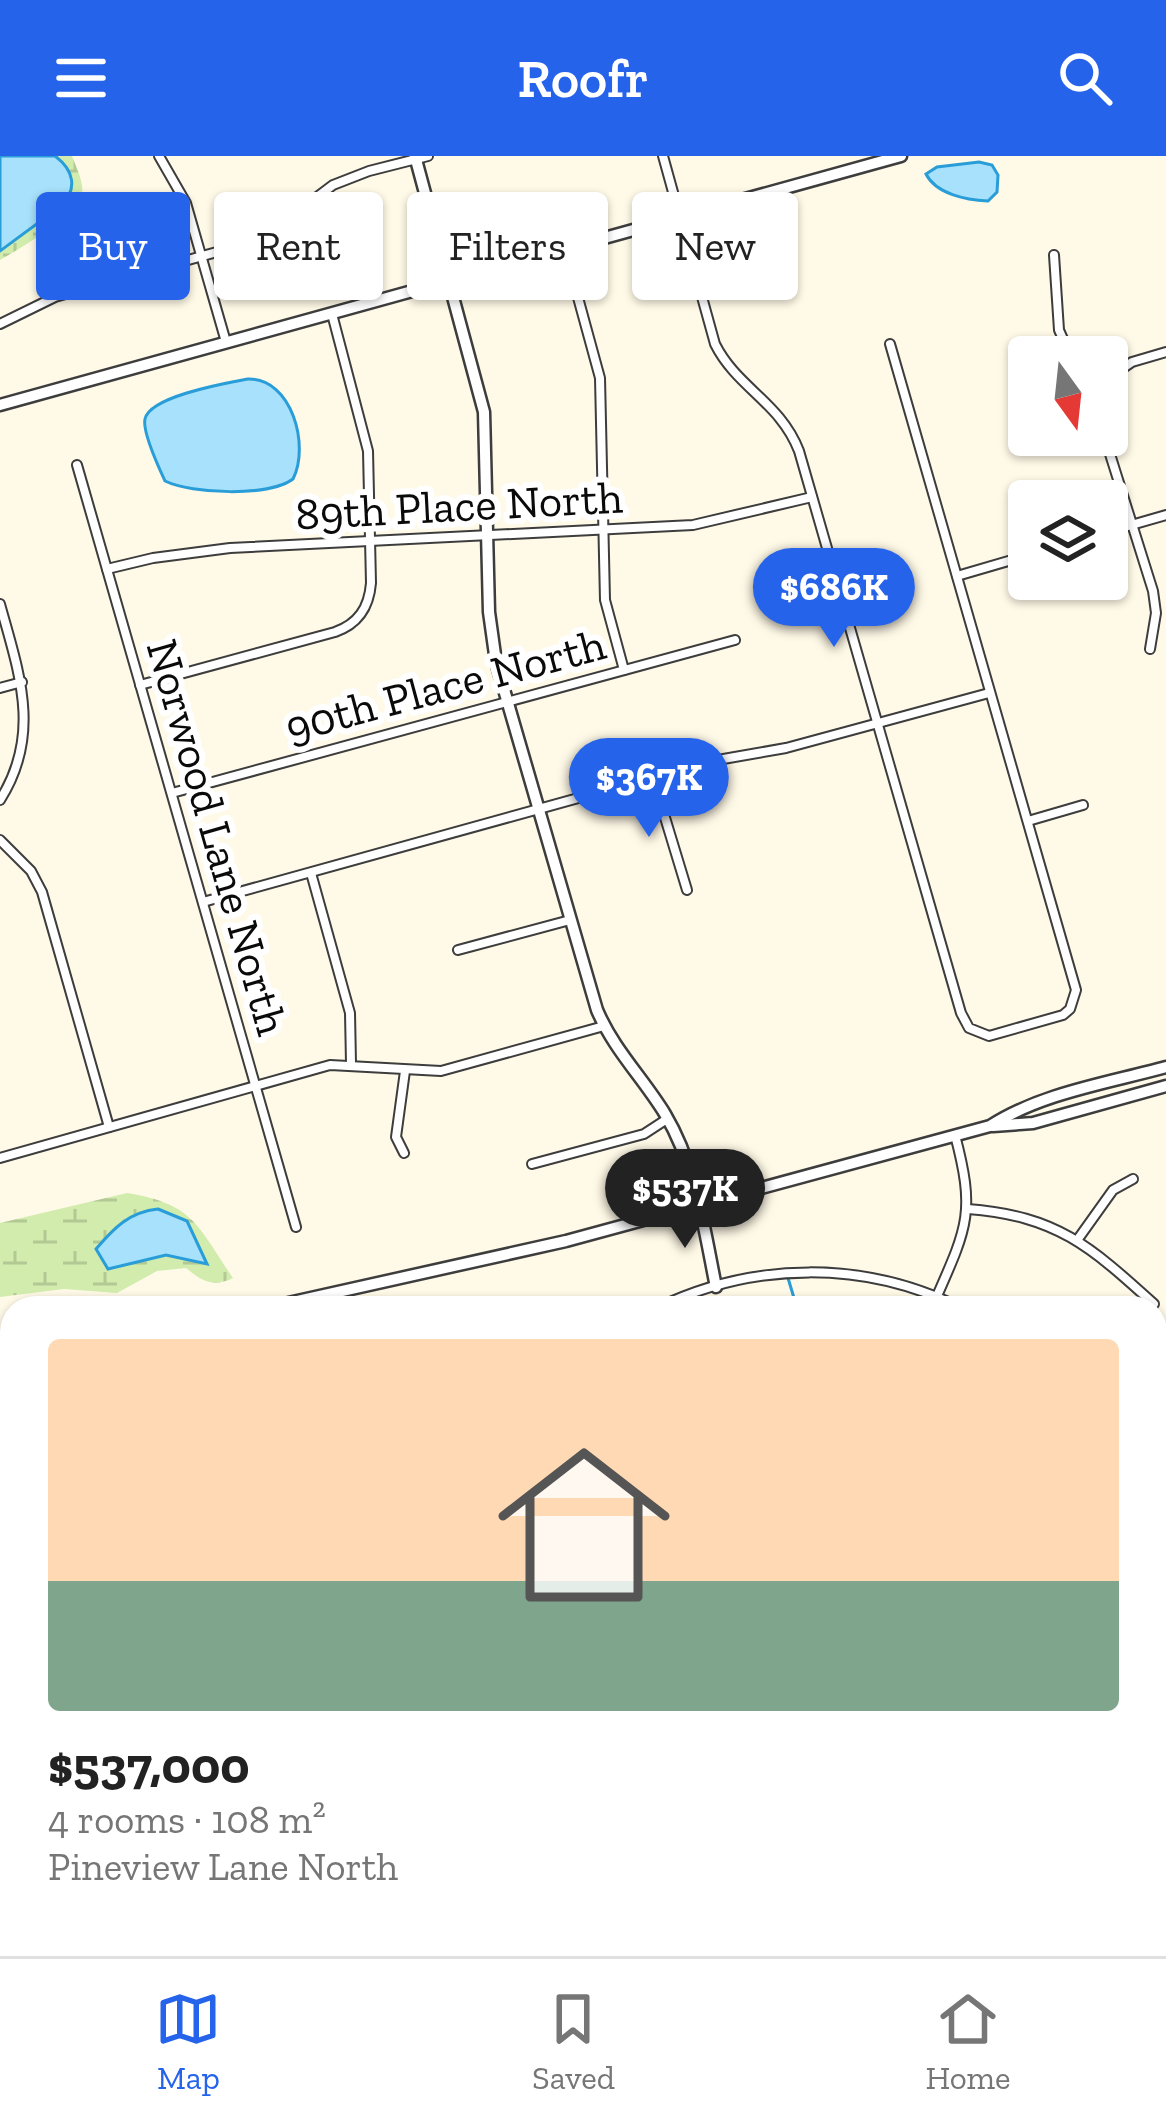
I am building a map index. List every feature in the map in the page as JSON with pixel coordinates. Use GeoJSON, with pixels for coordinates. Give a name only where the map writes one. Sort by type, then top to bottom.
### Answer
{"type":"FeatureCollection","features":[{"type":"Feature","properties":{"kind":"street"},"geometry":{"type":"LineString","coordinates":[[159,156],[187,203],[226,344]]}},
{"type":"Feature","properties":{"kind":"street"},"geometry":{"type":"LineString","coordinates":[[663,156],[673,192]]}},
{"type":"Feature","properties":{"kind":"street"},"geometry":{"type":"LineString","coordinates":[[773,192],[901,156]]}},
{"type":"Feature","properties":{"kind":"street"},"geometry":{"type":"LineString","coordinates":[[0,324],[55,297],[269,235],[316,195],[350,177],[420,157],[428,192]]}},
{"type":"Feature","properties":{"kind":"street"},"geometry":{"type":"LineString","coordinates":[[1054,255],[1061,336]]}},
{"type":"Feature","properties":{"kind":"street"},"geometry":{"type":"LineString","coordinates":[[0,405],[407,293]]}},
{"type":"Feature","properties":{"kind":"street"},"geometry":{"type":"LineString","coordinates":[[453,300],[484,412],[490,637],[604,1026],[667,1119],[689,1167],[716,1287]]}},
{"type":"Feature","properties":{"kind":"street"},"geometry":{"type":"LineString","coordinates":[[579,300],[601,378],[605,599],[624,670]]}},
{"type":"Feature","properties":{"kind":"street"},"geometry":{"type":"LineString","coordinates":[[703,300],[716,344],[730,368],[783,418],[799,451],[964,1020],[979,1034],[1004,1033],[1054,1019],[1070,1009],[1075,1000],[1074,982],[890,344]]}},
{"type":"Feature","properties":{"kind":"street"},"geometry":{"type":"LineString","coordinates":[[140,685],[345,628],[368,604],[368,451],[332,314]]}},
{"type":"Feature","properties":{"kind":"street"},"geometry":{"type":"LineString","coordinates":[[1128,365],[1166,352]]}},
{"type":"Feature","properties":{"kind":"street"},"geometry":{"type":"LineString","coordinates":[[1110,456],[1156,603],[1150,649]]}},
{"type":"Feature","properties":{"kind":"street","name":"Norwood Lane North"},"geometry":{"type":"LineString","coordinates":[[77,465],[296,1227]]}},
{"type":"Feature","properties":{"kind":"street","name":"89th Place North"},"geometry":{"type":"LineString","coordinates":[[107,569],[188,552],[709,523],[812,497]]}},
{"type":"Feature","properties":{"kind":"street"},"geometry":{"type":"LineString","coordinates":[[1128,526],[1166,514]]}},
{"type":"Feature","properties":{"kind":"street"},"geometry":{"type":"LineString","coordinates":[[957,576],[1008,561]]}},
{"type":"Feature","properties":{"kind":"street"},"geometry":{"type":"LineString","coordinates":[[0,604],[22,682],[25,740],[15,775],[0,800]]}},
{"type":"Feature","properties":{"kind":"street","name":"90th Place North"},"geometry":{"type":"LineString","coordinates":[[172,793],[735,640]]}},
{"type":"Feature","properties":{"kind":"street"},"geometry":{"type":"LineString","coordinates":[[0,688],[22,682]]}},
{"type":"Feature","properties":{"kind":"street"},"geometry":{"type":"LineString","coordinates":[[203,902],[653,778],[989,693]]}},
{"type":"Feature","properties":{"kind":"street"},"geometry":{"type":"LineString","coordinates":[[653,778],[687,890]]}},
{"type":"Feature","properties":{"kind":"street"},"geometry":{"type":"LineString","coordinates":[[1028,821],[1083,805]]}},
{"type":"Feature","properties":{"kind":"street"},"geometry":{"type":"LineString","coordinates":[[0,840],[31,872],[42,892],[109,1127]]}},
{"type":"Feature","properties":{"kind":"street"},"geometry":{"type":"LineString","coordinates":[[311,873],[350,1013],[351,1063]]}},
{"type":"Feature","properties":{"kind":"street"},"geometry":{"type":"LineString","coordinates":[[458,950],[570,920]]}},
{"type":"Feature","properties":{"kind":"street"},"geometry":{"type":"LineString","coordinates":[[0,1158],[330,1064],[441,1071],[604,1026]]}},
{"type":"Feature","properties":{"kind":"street"},"geometry":{"type":"LineString","coordinates":[[990,1126],[1065,1094],[1166,1067]]}},
{"type":"Feature","properties":{"kind":"street"},"geometry":{"type":"LineString","coordinates":[[404,1154],[397,1137],[405,1071]]}},
{"type":"Feature","properties":{"kind":"street"},"geometry":{"type":"LineString","coordinates":[[320,1296],[566,1241],[955,1135],[1033,1123],[1166,1086]]}},
{"type":"Feature","properties":{"kind":"street"},"geometry":{"type":"LineString","coordinates":[[532,1164],[644,1134],[667,1119]]}},
{"type":"Feature","properties":{"kind":"street"},"geometry":{"type":"LineString","coordinates":[[691,1296],[784,1273],[836,1272],[887,1280],[937,1296],[961,1243],[968,1209],[955,1135]]}},
{"type":"Feature","properties":{"kind":"street"},"geometry":{"type":"LineString","coordinates":[[1078,1239],[1113,1190],[1133,1179]]}},
{"type":"Feature","properties":{"kind":"street"},"geometry":{"type":"LineString","coordinates":[[968,1209],[1018,1214],[1078,1239],[1145,1296]]}},
{"type":"Feature","properties":{"kind":"green space"},"geometry":{"type":"Polygon","coordinates":[[[0,156],[72,156],[82,192],[36,192],[36,238],[0,260],[0,156]]]}},
{"type":"Feature","properties":{"kind":"green space"},"geometry":{"type":"Polygon","coordinates":[[[127,1193],[149,1198],[167,1203],[192,1220],[233,1278],[208,1282],[186,1268],[157,1271],[117,1293],[64,1289],[0,1296],[0,1223],[127,1193]]]}},
{"type":"Feature","properties":{"kind":"water"},"geometry":{"type":"Polygon","coordinates":[[[0,156],[55,156],[70,173],[69,192],[36,192],[36,224],[0,251],[0,156]]]}},
{"type":"Feature","properties":{"kind":"water"},"geometry":{"type":"Polygon","coordinates":[[[992,165],[998,175],[997,192],[988,201],[944,191],[926,174],[937,167],[992,165]]]}},
{"type":"Feature","properties":{"kind":"water"},"geometry":{"type":"Polygon","coordinates":[[[248,379],[276,390],[293,416],[299,449],[293,479],[267,489],[230,492],[165,481],[146,432],[150,411],[191,392],[248,379]]]}},
{"type":"Feature","properties":{"kind":"water"},"geometry":{"type":"Polygon","coordinates":[[[158,1209],[187,1221],[207,1264],[166,1255],[108,1269],[96,1249],[123,1222],[158,1209]]]}},
{"type":"Feature","properties":{"kind":"waterway"},"geometry":{"type":"LineString","coordinates":[[788,1278],[793,1296]]}}]}
